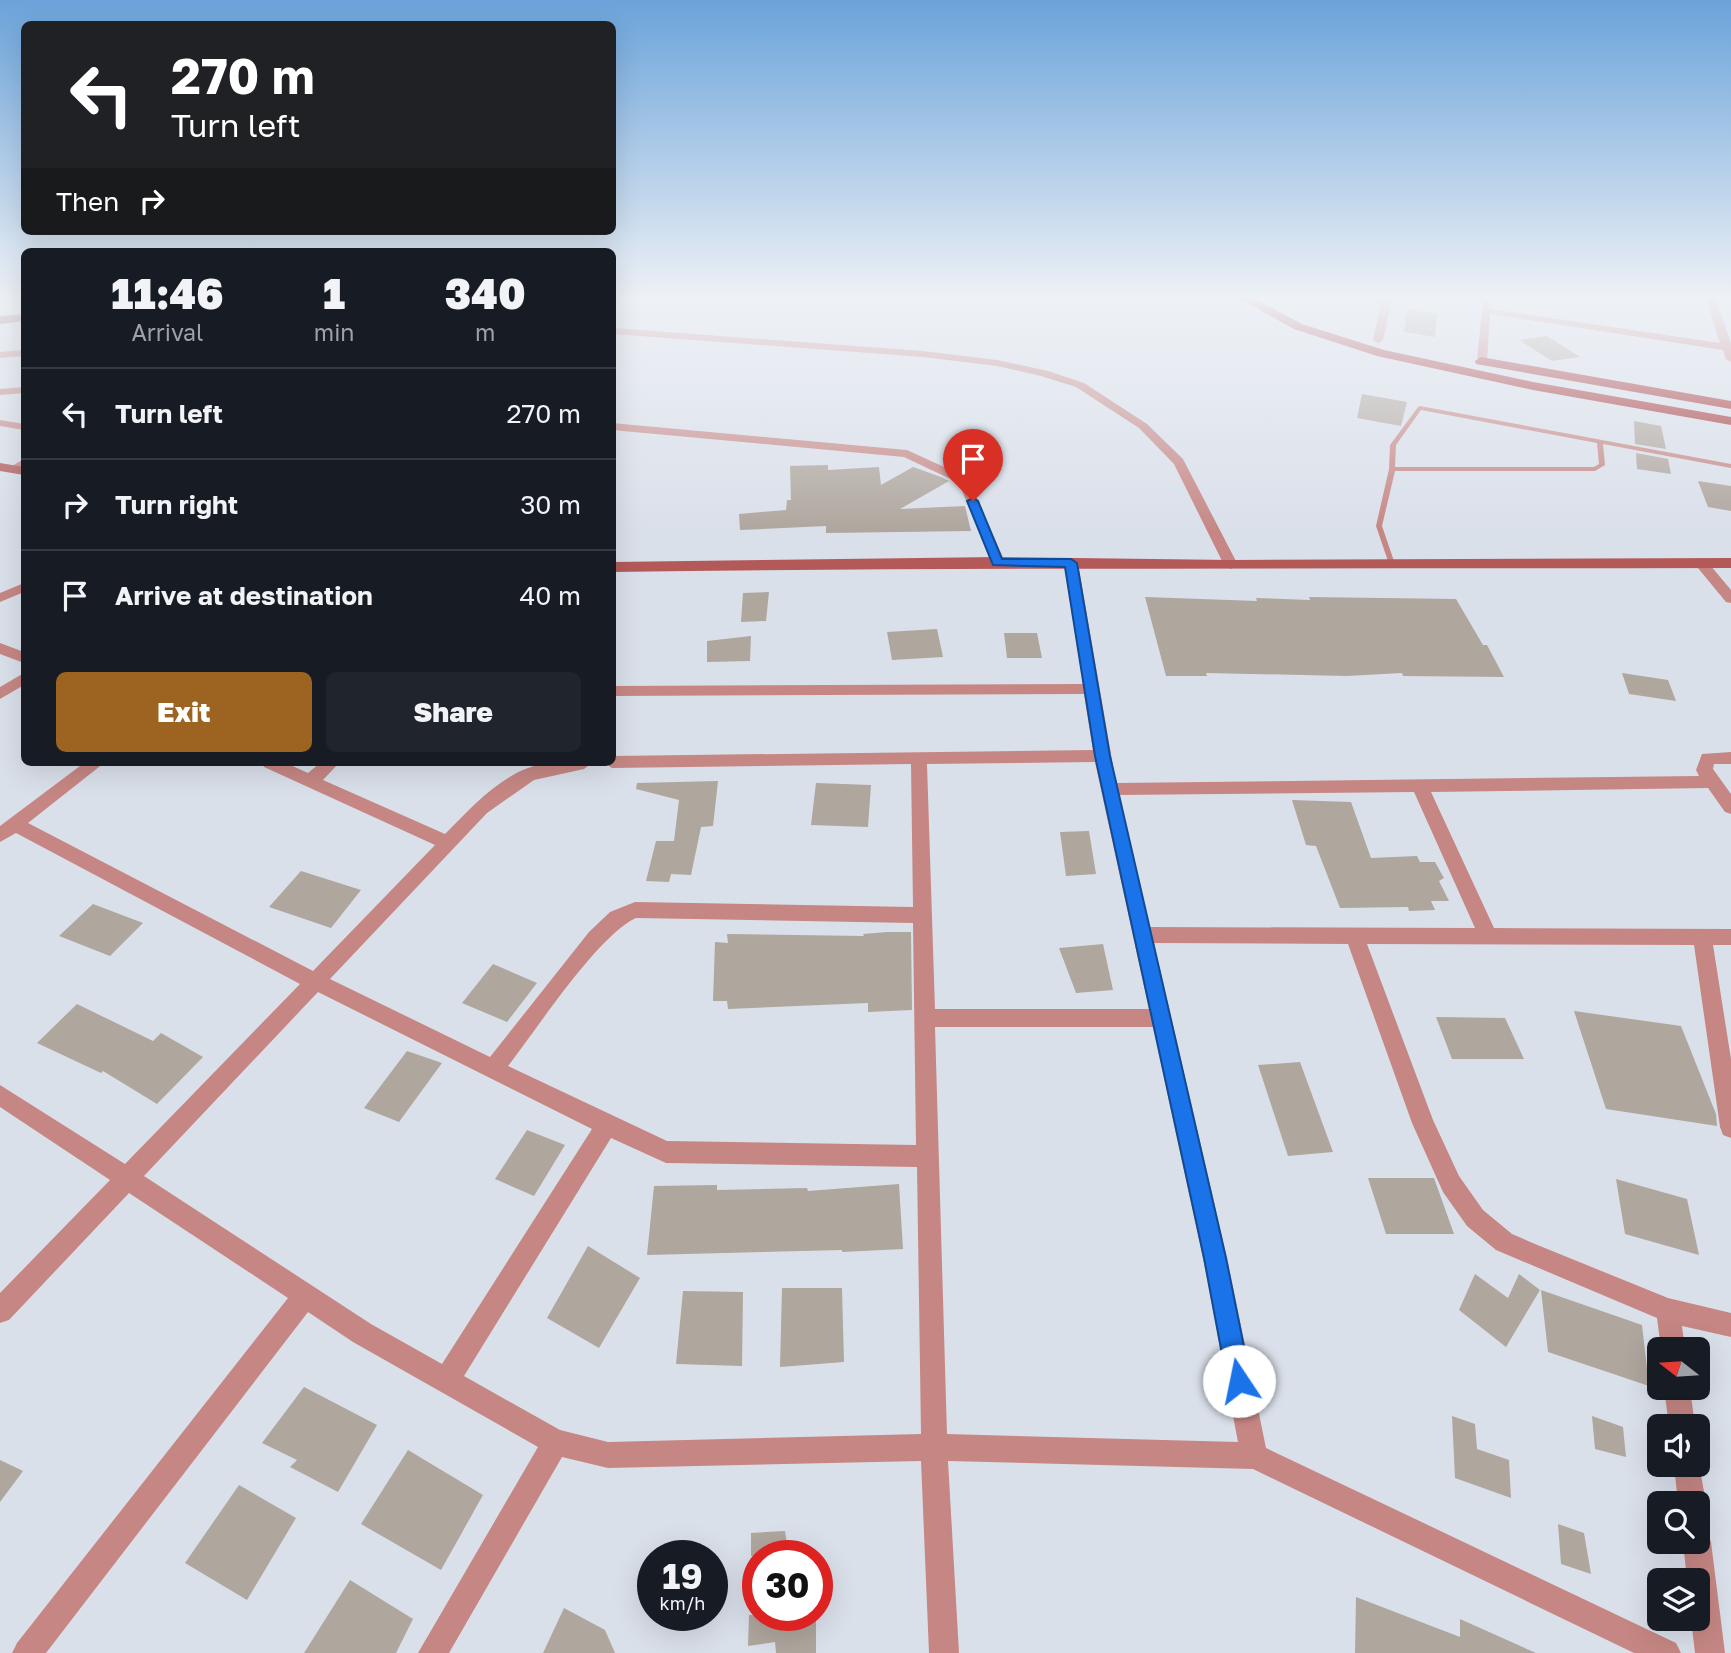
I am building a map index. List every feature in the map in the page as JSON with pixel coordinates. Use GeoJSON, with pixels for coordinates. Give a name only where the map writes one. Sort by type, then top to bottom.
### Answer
{"type":"FeatureCollection","features":[{"type":"Feature","properties":{"kind":"main road"},"geometry":{"type":"LineString","coordinates":[[1485,376],[1731,421]]}},
{"type":"Feature","properties":{"kind":"main road"},"geometry":{"type":"LineString","coordinates":[[1568,376],[1731,405]]}},
{"type":"Feature","properties":{"kind":"street"},"geometry":{"type":"LineString","coordinates":[[1053,376],[1080,385],[1143,426],[1180,462],[1231,565]]}},
{"type":"Feature","properties":{"kind":"street"},"geometry":{"type":"LineString","coordinates":[[0,392],[21,390]]}},
{"type":"Feature","properties":{"kind":"street"},"geometry":{"type":"LineString","coordinates":[[0,422],[21,426]]}},
{"type":"Feature","properties":{"kind":"street"},"geometry":{"type":"LineString","coordinates":[[616,426],[907,454],[964,481],[998,562]]}},
{"type":"Feature","properties":{"kind":"street"},"geometry":{"type":"LineString","coordinates":[[616,567],[998,562],[1231,565],[1731,563]]}},
{"type":"Feature","properties":{"kind":"street"},"geometry":{"type":"LineString","coordinates":[[1700,562],[1731,599]]}},
{"type":"Feature","properties":{"kind":"street"},"geometry":{"type":"LineString","coordinates":[[1071,563],[1102,756],[1215,1258],[1254,1456]]}},
{"type":"Feature","properties":{"kind":"street"},"geometry":{"type":"LineString","coordinates":[[0,648],[21,658]]}},
{"type":"Feature","properties":{"kind":"street"},"geometry":{"type":"LineString","coordinates":[[0,694],[21,680]]}},
{"type":"Feature","properties":{"kind":"street"},"geometry":{"type":"LineString","coordinates":[[616,691],[1091,689]]}},
{"type":"Feature","properties":{"kind":"street"},"geometry":{"type":"LineString","coordinates":[[616,762],[1102,756]]}},
{"type":"Feature","properties":{"kind":"street"},"geometry":{"type":"LineString","coordinates":[[1731,758],[1707,758],[1704,770],[1731,807]]}},
{"type":"Feature","properties":{"kind":"street"},"geometry":{"type":"LineString","coordinates":[[919,759],[934,1447],[944,1653]]}},
{"type":"Feature","properties":{"kind":"street"},"geometry":{"type":"LineString","coordinates":[[92,766],[7,830],[607,1125],[666,1152],[928,1156]]}},
{"type":"Feature","properties":{"kind":"street"},"geometry":{"type":"LineString","coordinates":[[277,766],[448,843]]}},
{"type":"Feature","properties":{"kind":"street"},"geometry":{"type":"LineString","coordinates":[[310,781],[328,766]]}},
{"type":"Feature","properties":{"kind":"street"},"geometry":{"type":"LineString","coordinates":[[0,1311],[125,1177],[481,808],[517,779],[558,766]]}},
{"type":"Feature","properties":{"kind":"street"},"geometry":{"type":"LineString","coordinates":[[1109,789],[1713,782]]}},
{"type":"Feature","properties":{"kind":"street"},"geometry":{"type":"LineString","coordinates":[[1419,785],[1488,936]]}},
{"type":"Feature","properties":{"kind":"street"},"geometry":{"type":"LineString","coordinates":[[493,1069],[596,938],[617,918],[635,910],[922,915]]}},
{"type":"Feature","properties":{"kind":"street"},"geometry":{"type":"LineString","coordinates":[[1141,935],[1731,937]]}},
{"type":"Feature","properties":{"kind":"street"},"geometry":{"type":"LineString","coordinates":[[1355,936],[1423,1123],[1451,1184],[1475,1217],[1504,1242],[1668,1310],[1731,1325]]}},
{"type":"Feature","properties":{"kind":"street"},"geometry":{"type":"LineString","coordinates":[[1702,937],[1731,1127]]}},
{"type":"Feature","properties":{"kind":"street"},"geometry":{"type":"LineString","coordinates":[[925,1018],[1160,1018]]}},
{"type":"Feature","properties":{"kind":"street"},"geometry":{"type":"LineString","coordinates":[[0,1095],[362,1333],[556,1442],[608,1455],[934,1447],[1254,1456],[1666,1653]]}},
{"type":"Feature","properties":{"kind":"street"},"geometry":{"type":"LineString","coordinates":[[446,1381],[607,1125]]}},
{"type":"Feature","properties":{"kind":"street"},"geometry":{"type":"LineString","coordinates":[[27,1653],[306,1296]]}},
{"type":"Feature","properties":{"kind":"street"},"geometry":{"type":"LineString","coordinates":[[1668,1310],[1671,1337]]}},
{"type":"Feature","properties":{"kind":"street"},"geometry":{"type":"LineString","coordinates":[[433,1653],[556,1442]]}},
{"type":"Feature","properties":{"kind":"street"},"geometry":{"type":"LineString","coordinates":[[1698,1554],[1710,1653]]}},
{"type":"Feature","properties":{"kind":"lane"},"geometry":{"type":"LineString","coordinates":[[1392,564],[1379,526],[1392,469],[1392,445],[1420,408],[1731,466]]}},
{"type":"Feature","properties":{"kind":"lane"},"geometry":{"type":"LineString","coordinates":[[1392,469],[1595,469],[1602,465],[1600,442]]}},
{"type":"Feature","properties":{"kind":"building"},"geometry":{"type":"Polygon","coordinates":[[[1362,394],[1407,402],[1401,426],[1357,418],[1362,394]]]}},
{"type":"Feature","properties":{"kind":"building"},"geometry":{"type":"Polygon","coordinates":[[[1634,421],[1661,426],[1666,449],[1635,444],[1634,421]]]}},
{"type":"Feature","properties":{"kind":"building"},"geometry":{"type":"Polygon","coordinates":[[[1636,453],[1668,459],[1671,474],[1637,469],[1636,453]]]}},
{"type":"Feature","properties":{"kind":"building"},"geometry":{"type":"Polygon","coordinates":[[[828,465],[828,470],[879,467],[881,485],[913,467],[941,477],[949,481],[900,509],[965,506],[971,531],[826,533],[826,526],[740,530],[739,514],[786,510],[787,500],[791,500],[790,466],[828,465]]]}},
{"type":"Feature","properties":{"kind":"building"},"geometry":{"type":"Polygon","coordinates":[[[1698,481],[1731,486],[1731,511],[1708,507],[1698,481]]]}},
{"type":"Feature","properties":{"kind":"building"},"geometry":{"type":"Polygon","coordinates":[[[769,592],[766,621],[741,622],[743,593],[769,592]]]}},
{"type":"Feature","properties":{"kind":"building"},"geometry":{"type":"Polygon","coordinates":[[[1145,597],[1257,601],[1256,598],[1310,600],[1309,597],[1456,599],[1483,645],[1487,645],[1504,677],[1403,676],[1402,673],[1347,676],[1206,673],[1207,676],[1166,676],[1145,597]]]}},
{"type":"Feature","properties":{"kind":"building"},"geometry":{"type":"Polygon","coordinates":[[[937,629],[943,657],[892,660],[887,632],[937,629]]]}},
{"type":"Feature","properties":{"kind":"building"},"geometry":{"type":"Polygon","coordinates":[[[1004,633],[1037,633],[1042,658],[1007,658],[1004,633]]]}},
{"type":"Feature","properties":{"kind":"building"},"geometry":{"type":"Polygon","coordinates":[[[751,636],[750,661],[707,662],[707,641],[751,636]]]}},
{"type":"Feature","properties":{"kind":"building"},"geometry":{"type":"Polygon","coordinates":[[[1622,673],[1668,680],[1676,701],[1629,694],[1622,673]]]}},
{"type":"Feature","properties":{"kind":"building"},"geometry":{"type":"Polygon","coordinates":[[[718,781],[713,826],[701,827],[691,875],[671,874],[669,882],[646,881],[656,841],[674,841],[679,800],[636,789],[637,783],[718,781]]]}},
{"type":"Feature","properties":{"kind":"building"},"geometry":{"type":"Polygon","coordinates":[[[816,783],[871,785],[868,827],[811,825],[816,783]]]}},
{"type":"Feature","properties":{"kind":"building"},"geometry":{"type":"Polygon","coordinates":[[[1292,800],[1351,802],[1371,858],[1417,856],[1420,862],[1435,862],[1444,878],[1439,881],[1449,901],[1431,901],[1435,910],[1409,911],[1408,907],[1340,908],[1316,846],[1306,845],[1292,800]]]}},
{"type":"Feature","properties":{"kind":"building"},"geometry":{"type":"Polygon","coordinates":[[[1089,831],[1096,874],[1066,876],[1060,832],[1089,831]]]}},
{"type":"Feature","properties":{"kind":"building"},"geometry":{"type":"Polygon","coordinates":[[[301,871],[361,890],[331,928],[269,907],[301,871]]]}},
{"type":"Feature","properties":{"kind":"building"},"geometry":{"type":"Polygon","coordinates":[[[93,904],[143,923],[110,956],[59,936],[93,904]]]}},
{"type":"Feature","properties":{"kind":"building"},"geometry":{"type":"Polygon","coordinates":[[[911,932],[912,1010],[868,1012],[868,1003],[728,1009],[727,1001],[713,1001],[715,942],[728,943],[727,934],[864,936],[863,934],[911,932]]]}},
{"type":"Feature","properties":{"kind":"building"},"geometry":{"type":"Polygon","coordinates":[[[1103,944],[1113,990],[1076,993],[1059,948],[1103,944]]]}},
{"type":"Feature","properties":{"kind":"building"},"geometry":{"type":"Polygon","coordinates":[[[493,964],[537,983],[507,1022],[462,1003],[493,964]]]}},
{"type":"Feature","properties":{"kind":"building"},"geometry":{"type":"Polygon","coordinates":[[[77,1004],[153,1041],[161,1033],[203,1057],[157,1104],[103,1071],[101,1073],[37,1043],[77,1004]]]}},
{"type":"Feature","properties":{"kind":"building"},"geometry":{"type":"Polygon","coordinates":[[[1574,1011],[1681,1026],[1716,1114],[1717,1126],[1606,1109],[1574,1011]]]}},
{"type":"Feature","properties":{"kind":"building"},"geometry":{"type":"Polygon","coordinates":[[[1436,1017],[1505,1018],[1524,1059],[1452,1059],[1436,1017]]]}},
{"type":"Feature","properties":{"kind":"building"},"geometry":{"type":"Polygon","coordinates":[[[407,1051],[442,1063],[399,1122],[364,1108],[407,1051]]]}},
{"type":"Feature","properties":{"kind":"building"},"geometry":{"type":"Polygon","coordinates":[[[1300,1062],[1333,1152],[1288,1156],[1258,1065],[1300,1062]]]}},
{"type":"Feature","properties":{"kind":"building"},"geometry":{"type":"Polygon","coordinates":[[[527,1130],[565,1145],[534,1196],[495,1179],[527,1130]]]}},
{"type":"Feature","properties":{"kind":"building"},"geometry":{"type":"Polygon","coordinates":[[[1368,1178],[1434,1178],[1454,1234],[1386,1234],[1368,1178]]]}},
{"type":"Feature","properties":{"kind":"building"},"geometry":{"type":"Polygon","coordinates":[[[1616,1179],[1687,1199],[1699,1255],[1625,1234],[1616,1179]]]}},
{"type":"Feature","properties":{"kind":"building"},"geometry":{"type":"Polygon","coordinates":[[[899,1184],[903,1249],[647,1255],[654,1186],[717,1185],[717,1190],[807,1188],[808,1191],[899,1184]]]}},
{"type":"Feature","properties":{"kind":"building"},"geometry":{"type":"Polygon","coordinates":[[[588,1246],[640,1278],[599,1348],[547,1318],[588,1246]]]}},
{"type":"Feature","properties":{"kind":"building"},"geometry":{"type":"Polygon","coordinates":[[[1475,1274],[1508,1298],[1519,1274],[1540,1290],[1506,1347],[1459,1310],[1475,1274]]]}},
{"type":"Feature","properties":{"kind":"building"},"geometry":{"type":"Polygon","coordinates":[[[782,1288],[842,1288],[844,1362],[780,1367],[782,1288]]]}},
{"type":"Feature","properties":{"kind":"building"},"geometry":{"type":"Polygon","coordinates":[[[1541,1290],[1642,1325],[1647,1385],[1548,1352],[1541,1290]]]}},
{"type":"Feature","properties":{"kind":"building"},"geometry":{"type":"Polygon","coordinates":[[[683,1291],[743,1292],[742,1366],[676,1364],[683,1291]]]}},
{"type":"Feature","properties":{"kind":"building"},"geometry":{"type":"Polygon","coordinates":[[[304,1387],[377,1425],[338,1492],[290,1467],[297,1460],[262,1443],[304,1387]]]}},
{"type":"Feature","properties":{"kind":"building"},"geometry":{"type":"Polygon","coordinates":[[[1452,1416],[1475,1424],[1477,1449],[1509,1460],[1511,1498],[1455,1478],[1452,1416]]]}},
{"type":"Feature","properties":{"kind":"building"},"geometry":{"type":"Polygon","coordinates":[[[1592,1416],[1623,1427],[1626,1457],[1595,1449],[1592,1416]]]}},
{"type":"Feature","properties":{"kind":"building"},"geometry":{"type":"Polygon","coordinates":[[[408,1450],[483,1495],[441,1570],[361,1524],[408,1450]]]}},
{"type":"Feature","properties":{"kind":"building"},"geometry":{"type":"Polygon","coordinates":[[[0,1460],[23,1471],[0,1502],[0,1460]]]}},
{"type":"Feature","properties":{"kind":"building"},"geometry":{"type":"Polygon","coordinates":[[[239,1485],[296,1518],[247,1600],[185,1563],[239,1485]]]}},
{"type":"Feature","properties":{"kind":"building"},"geometry":{"type":"Polygon","coordinates":[[[1558,1524],[1584,1533],[1591,1574],[1561,1564],[1558,1524]]]}},
{"type":"Feature","properties":{"kind":"building"},"geometry":{"type":"Polygon","coordinates":[[[785,1531],[786,1540],[751,1540],[751,1533],[785,1531]]]}},
{"type":"Feature","properties":{"kind":"building"},"geometry":{"type":"Polygon","coordinates":[[[350,1580],[413,1619],[396,1653],[304,1653],[350,1580]]]}},
{"type":"Feature","properties":{"kind":"building"},"geometry":{"type":"Polygon","coordinates":[[[1356,1597],[1460,1637],[1460,1619],[1536,1653],[1355,1653],[1356,1597]]]}},
{"type":"Feature","properties":{"kind":"building"},"geometry":{"type":"Polygon","coordinates":[[[564,1608],[605,1630],[615,1653],[543,1653],[564,1608]]]}},
{"type":"Feature","properties":{"kind":"building"},"geometry":{"type":"Polygon","coordinates":[[[748,1631],[816,1631],[816,1653],[776,1653],[775,1642],[748,1646],[748,1631]]]}},
{"type":"Feature","properties":{"kind":"route"},"geometry":{"type":"LineString","coordinates":[[973,501],[998,562],[1071,563],[1102,756],[1215,1258],[1239,1381]]}}]}
